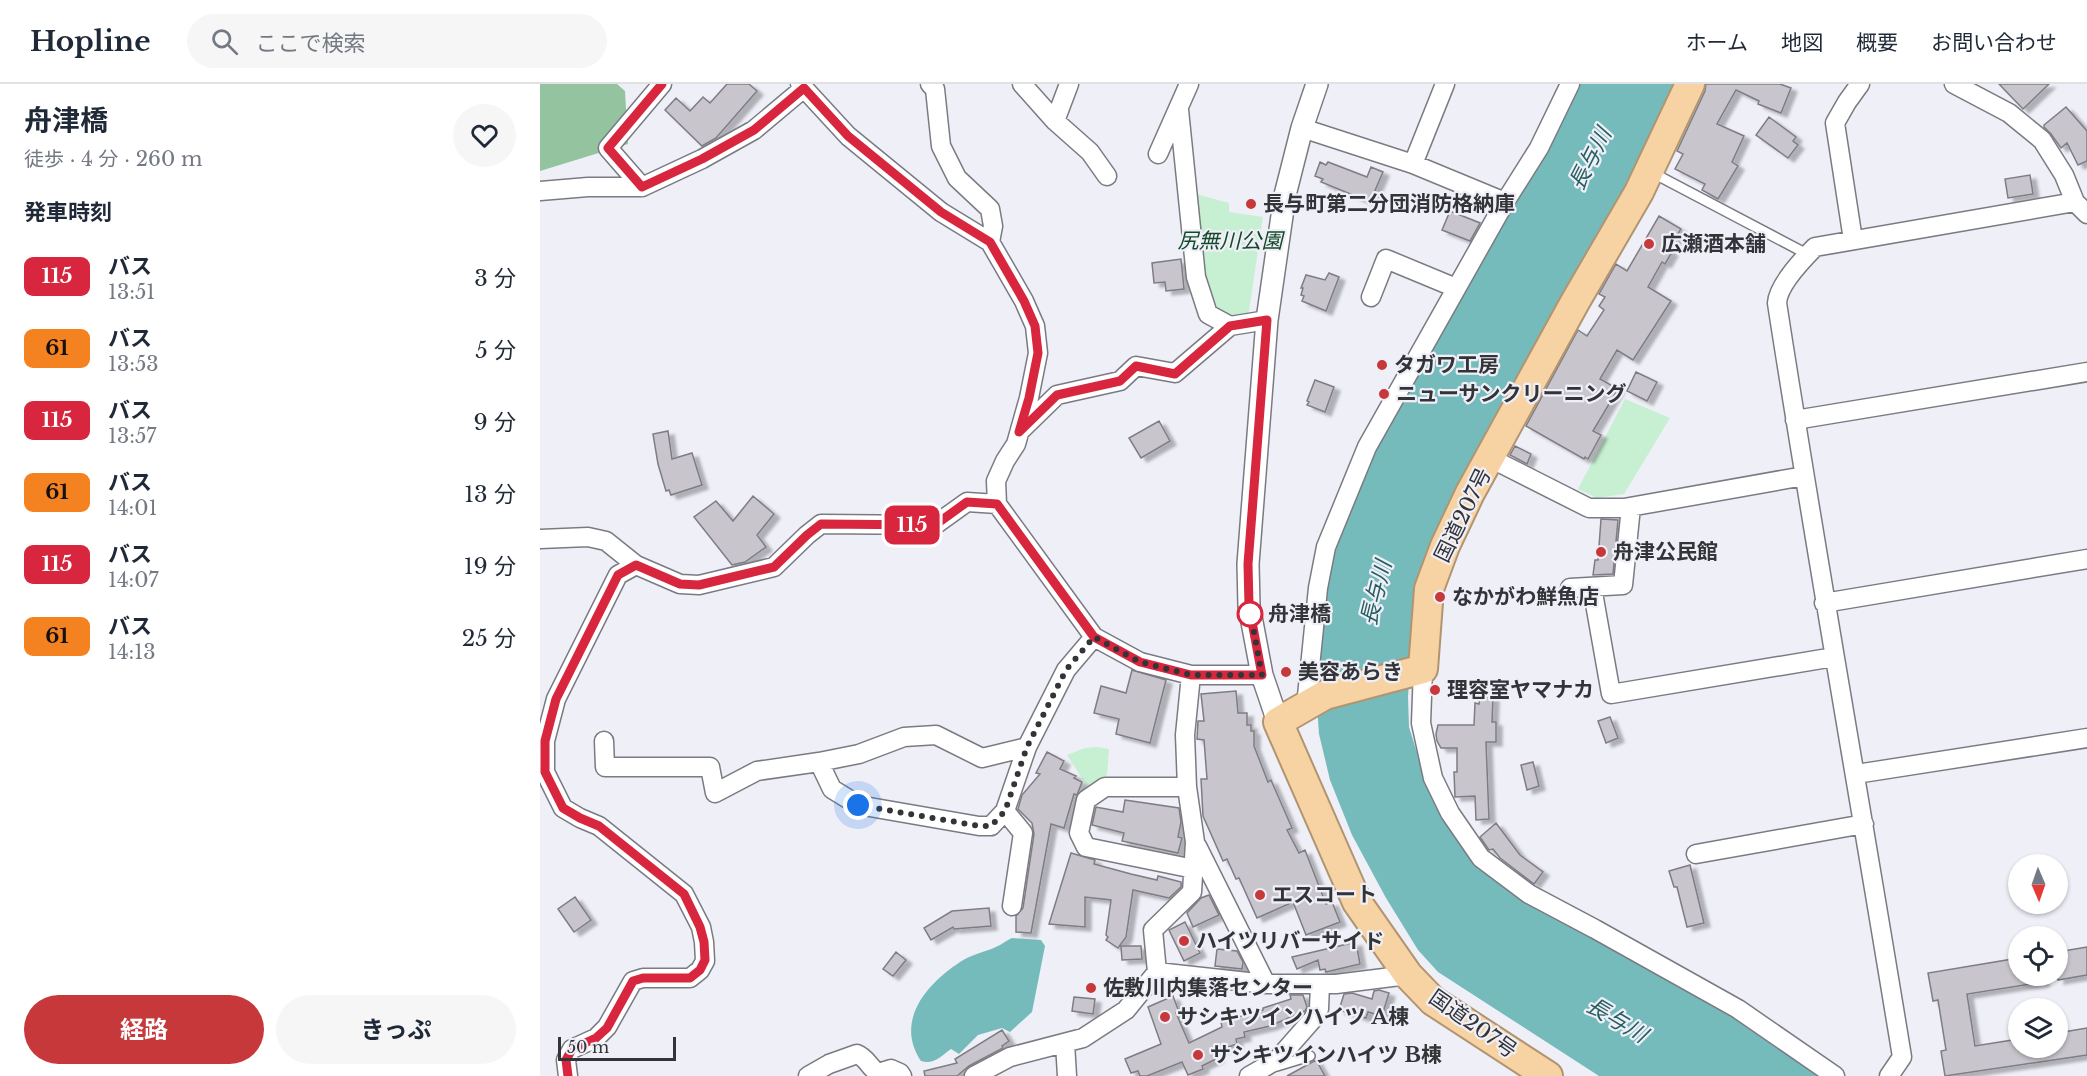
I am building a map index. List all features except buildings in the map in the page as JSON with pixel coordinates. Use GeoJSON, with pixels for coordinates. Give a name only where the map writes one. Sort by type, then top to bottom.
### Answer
{"type":"FeatureCollection","features":[{"type":"Feature","properties":{"kind":"highway","name":"国道207号"},"geometry":{"type":"LineString","coordinates":[[1419,671],[1429,589],[1445,546],[1470,493],[1649,171],[1690,84]]}},
{"type":"Feature","properties":{"kind":"highway"},"geometry":{"type":"LineString","coordinates":[[1278,722],[1341,689],[1419,671]]}},
{"type":"Feature","properties":{"kind":"highway","name":"国道207号"},"geometry":{"type":"LineString","coordinates":[[1278,722],[1357,902],[1408,975],[1433,1001],[1548,1076]]}},
{"type":"Feature","properties":{"kind":"street"},"geometry":{"type":"LineString","coordinates":[[642,187],[608,148],[662,84]]}},
{"type":"Feature","properties":{"kind":"street"},"geometry":{"type":"LineString","coordinates":[[930,84],[935,89],[941,146],[957,178],[990,209],[993,226],[990,242]]}},
{"type":"Feature","properties":{"kind":"street"},"geometry":{"type":"LineString","coordinates":[[1022,84],[1055,121],[1090,152],[1107,176]]}},
{"type":"Feature","properties":{"kind":"street"},"geometry":{"type":"LineString","coordinates":[[1055,121],[1069,84]]}},
{"type":"Feature","properties":{"kind":"street"},"geometry":{"type":"LineString","coordinates":[[1158,154],[1189,84]]}},
{"type":"Feature","properties":{"kind":"street"},"geometry":{"type":"LineString","coordinates":[[1278,722],[1262,675],[1249,606],[1248,564],[1267,320],[1285,195],[1302,128],[1317,84]]}},
{"type":"Feature","properties":{"kind":"street"},"geometry":{"type":"LineString","coordinates":[[1413,164],[1445,84]]}},
{"type":"Feature","properties":{"kind":"street"},"geometry":{"type":"LineString","coordinates":[[1311,703],[1318,588],[1326,547],[1367,447],[1456,288],[1539,148],[1570,84]]}},
{"type":"Feature","properties":{"kind":"street"},"geometry":{"type":"LineString","coordinates":[[1853,240],[1835,123],[1860,84]]}},
{"type":"Feature","properties":{"kind":"street"},"geometry":{"type":"LineString","coordinates":[[1889,1076],[1902,1057],[1856,774],[1824,603],[1777,295],[1807,254],[1815,247],[2081,208],[2042,140],[2009,113],[1954,84]]}},
{"type":"Feature","properties":{"kind":"street"},"geometry":{"type":"LineString","coordinates":[[540,191],[588,187],[642,187],[702,159],[754,130],[802,86],[848,136],[941,212],[990,242],[1024,301],[1035,326],[1038,353],[1029,398],[1016,444],[996,481],[997,504],[1094,637],[1140,662],[1191,675],[1262,675]]}},
{"type":"Feature","properties":{"kind":"street"},"geometry":{"type":"LineString","coordinates":[[1179,110],[1196,277],[1208,314],[1230,326]]}},
{"type":"Feature","properties":{"kind":"street"},"geometry":{"type":"LineString","coordinates":[[1302,128],[1413,164],[1506,202]]}},
{"type":"Feature","properties":{"kind":"street"},"geometry":{"type":"LineString","coordinates":[[1371,297],[1386,260],[1456,288]]}},
{"type":"Feature","properties":{"kind":"street"},"geometry":{"type":"LineString","coordinates":[[1019,432],[1057,395],[1120,381],[1136,366],[1175,374],[1230,326],[1267,320]]}},
{"type":"Feature","properties":{"kind":"street"},"geometry":{"type":"LineString","coordinates":[[1795,420],[2087,372]]}},
{"type":"Feature","properties":{"kind":"street"},"geometry":{"type":"LineString","coordinates":[[1490,458],[1589,508],[1631,507],[1804,476]]}},
{"type":"Feature","properties":{"kind":"street"},"geometry":{"type":"LineString","coordinates":[[540,539],[588,537],[606,541],[636,565],[680,584],[699,585],[774,567],[821,524],[935,525],[967,502],[997,504]]}},
{"type":"Feature","properties":{"kind":"street"},"geometry":{"type":"LineString","coordinates":[[1570,588],[1623,585],[1631,507]]}},
{"type":"Feature","properties":{"kind":"street"},"geometry":{"type":"LineString","coordinates":[[1824,603],[2087,559]]}},
{"type":"Feature","properties":{"kind":"street"},"geometry":{"type":"LineString","coordinates":[[568,1076],[566,1060],[572,1049],[596,1038],[607,1028],[633,981],[643,978],[690,978],[700,970],[705,960],[700,927],[684,894],[599,826],[563,808],[545,772],[545,741],[556,699],[618,575],[636,565]]}},
{"type":"Feature","properties":{"kind":"street"},"geometry":{"type":"LineString","coordinates":[[1592,587],[1611,694],[1834,657]]}},
{"type":"Feature","properties":{"kind":"street"},"geometry":{"type":"LineString","coordinates":[[819,762],[832,789],[858,805],[979,826],[991,826],[1005,811],[1027,747],[1066,670],[1094,637]]}},
{"type":"Feature","properties":{"kind":"street"},"geometry":{"type":"LineString","coordinates":[[1419,671],[1422,723],[1433,778],[1450,813],[1481,858],[1529,894],[1738,1009],[1834,1076]]}},
{"type":"Feature","properties":{"kind":"street"},"geometry":{"type":"LineString","coordinates":[[974,1076],[1010,1057],[1083,1038],[1126,1010],[1157,972],[1154,930],[1192,892],[1194,842],[1187,787],[1185,735],[1191,675]]}},
{"type":"Feature","properties":{"kind":"street"},"geometry":{"type":"LineString","coordinates":[[604,741],[605,767],[710,767],[715,793],[757,771],[859,754],[904,737],[936,735],[982,758],[1027,747]]}},
{"type":"Feature","properties":{"kind":"street"},"geometry":{"type":"LineString","coordinates":[[1856,774],[2087,738]]}},
{"type":"Feature","properties":{"kind":"street"},"geometry":{"type":"LineString","coordinates":[[1187,787],[1105,787],[1086,800],[1079,833],[1086,847],[1194,869]]}},
{"type":"Feature","properties":{"kind":"street"},"geometry":{"type":"LineString","coordinates":[[1005,811],[1023,833],[1012,906]]}},
{"type":"Feature","properties":{"kind":"street"},"geometry":{"type":"LineString","coordinates":[[1696,854],[1864,824]]}},
{"type":"Feature","properties":{"kind":"street"},"geometry":{"type":"LineString","coordinates":[[1194,842],[1266,984]]}},
{"type":"Feature","properties":{"kind":"street"},"geometry":{"type":"LineString","coordinates":[[1157,972],[1266,984],[1336,984],[1408,975]]}},
{"type":"Feature","properties":{"kind":"street"},"geometry":{"type":"LineString","coordinates":[[1253,1074],[1277,1060],[1313,1019],[1319,1009],[1320,984]]}},
{"type":"Feature","properties":{"kind":"street"},"geometry":{"type":"LineString","coordinates":[[1065,1043],[1067,1076]]}},
{"type":"Feature","properties":{"kind":"street"},"geometry":{"type":"LineString","coordinates":[[808,1076],[829,1064],[857,1054],[864,1057],[872,1070],[878,1073],[891,1069],[902,1076]]}},
{"type":"Feature","properties":{"kind":"lane"},"geometry":{"type":"LineString","coordinates":[[1649,171],[1807,254]]}},
{"type":"Feature","properties":{"kind":"lane"},"geometry":{"type":"LineString","coordinates":[[1253,1074],[1310,1056]]}},
{"type":"Feature","properties":{"kind":"green space"},"geometry":{"type":"Polygon","coordinates":[[[540,84],[617,84],[625,91],[628,144],[540,171],[540,84]]]}},
{"type":"Feature","properties":{"kind":"green space","name":"尻無川公園"},"geometry":{"type":"Polygon","coordinates":[[[1196,194],[1229,203],[1229,212],[1263,217],[1248,317],[1220,313],[1205,279],[1196,194]]]}},
{"type":"Feature","properties":{"kind":"green space"},"geometry":{"type":"Polygon","coordinates":[[[1625,399],[1670,418],[1624,494],[1597,498],[1578,489],[1625,399]]]}},
{"type":"Feature","properties":{"kind":"green space"},"geometry":{"type":"Polygon","coordinates":[[[1085,748],[1109,749],[1107,775],[1087,786],[1067,755],[1085,748]]]}},
{"type":"Feature","properties":{"kind":"water","name":"長与川"},"geometry":{"type":"Polygon","coordinates":[[[1578,84],[1673,84],[1660,116],[1412,637],[1408,697],[1409,727],[1426,782],[1476,861],[1660,968],[1818,1076],[1599,1076],[1438,972],[1418,950],[1386,898],[1352,835],[1330,780],[1319,734],[1315,678],[1322,604],[1333,547],[1375,447],[1435,335],[1550,143],[1578,84]]]}},
{"type":"Feature","properties":{"kind":"water"},"geometry":{"type":"Polygon","coordinates":[[[1012,938],[1041,940],[1045,946],[1032,1012],[1010,1032],[1002,1028],[978,1035],[959,1054],[951,1049],[934,1061],[921,1061],[913,1045],[911,1030],[913,1016],[928,989],[965,959],[1012,938]]]}},
{"type":"Feature","properties":{"kind":"bus line","name":"115"},"geometry":{"type":"LineString","coordinates":[[568,1076],[566,1060],[572,1049],[596,1038],[607,1028],[633,981],[643,978],[690,978],[700,970],[705,960],[700,927],[684,894],[599,826],[563,808],[545,772],[545,741],[556,699],[618,575],[636,565],[680,584],[699,585],[774,567],[821,524],[935,525],[967,502],[997,504],[1094,637],[1140,662],[1191,675],[1262,675],[1249,606],[1248,564],[1267,320],[1230,326],[1175,374],[1136,366],[1120,381],[1057,395],[1019,432],[1038,353],[1035,326],[1024,301],[990,242],[941,212],[848,136],[804,88],[754,130],[702,159],[642,187],[608,148],[662,84]]}},
{"type":"Feature","properties":{"kind":"place","name":"長与町第二分団消防格納庫"},"geometry":{"type":"Point","coordinates":[1251,204]}},
{"type":"Feature","properties":{"kind":"place","name":"広瀬酒本舗"},"geometry":{"type":"Point","coordinates":[1649,244]}},
{"type":"Feature","properties":{"kind":"place","name":"タガワ工房"},"geometry":{"type":"Point","coordinates":[1382,365]}},
{"type":"Feature","properties":{"kind":"place","name":"ニューサンクリーニング"},"geometry":{"type":"Point","coordinates":[1384,394]}},
{"type":"Feature","properties":{"kind":"place","name":"舟津公民館"},"geometry":{"type":"Point","coordinates":[1601,552]}},
{"type":"Feature","properties":{"kind":"place","name":"なかがわ鮮魚店"},"geometry":{"type":"Point","coordinates":[1440,597]}},
{"type":"Feature","properties":{"kind":"place","name":"舟津橋"},"geometry":{"type":"Point","coordinates":[1250,614]}},
{"type":"Feature","properties":{"kind":"place","name":"美容あらき"},"geometry":{"type":"Point","coordinates":[1286,672]}},
{"type":"Feature","properties":{"kind":"place","name":"理容室ヤマナカ"},"geometry":{"type":"Point","coordinates":[1435,690]}},
{"type":"Feature","properties":{"kind":"place","name":"エスコート"},"geometry":{"type":"Point","coordinates":[1260,895]}},
{"type":"Feature","properties":{"kind":"place","name":"ハイツリバーサイド"},"geometry":{"type":"Point","coordinates":[1184,941]}},
{"type":"Feature","properties":{"kind":"place","name":"佐敷川内集落センター"},"geometry":{"type":"Point","coordinates":[1091,988]}},
{"type":"Feature","properties":{"kind":"place","name":"サシキツインハイツ A棟"},"geometry":{"type":"Point","coordinates":[1165,1017]}},
{"type":"Feature","properties":{"kind":"place","name":"サシキツインハイツ B棟"},"geometry":{"type":"Point","coordinates":[1198,1055]}},
{"type":"Feature","properties":{"kind":"route"},"geometry":{"type":"LineString","coordinates":[[858,805],[979,826],[991,826],[1005,811],[1027,747],[1066,670],[1094,637],[1140,662],[1191,675],[1262,675],[1249,606],[1250,614]]}}]}
